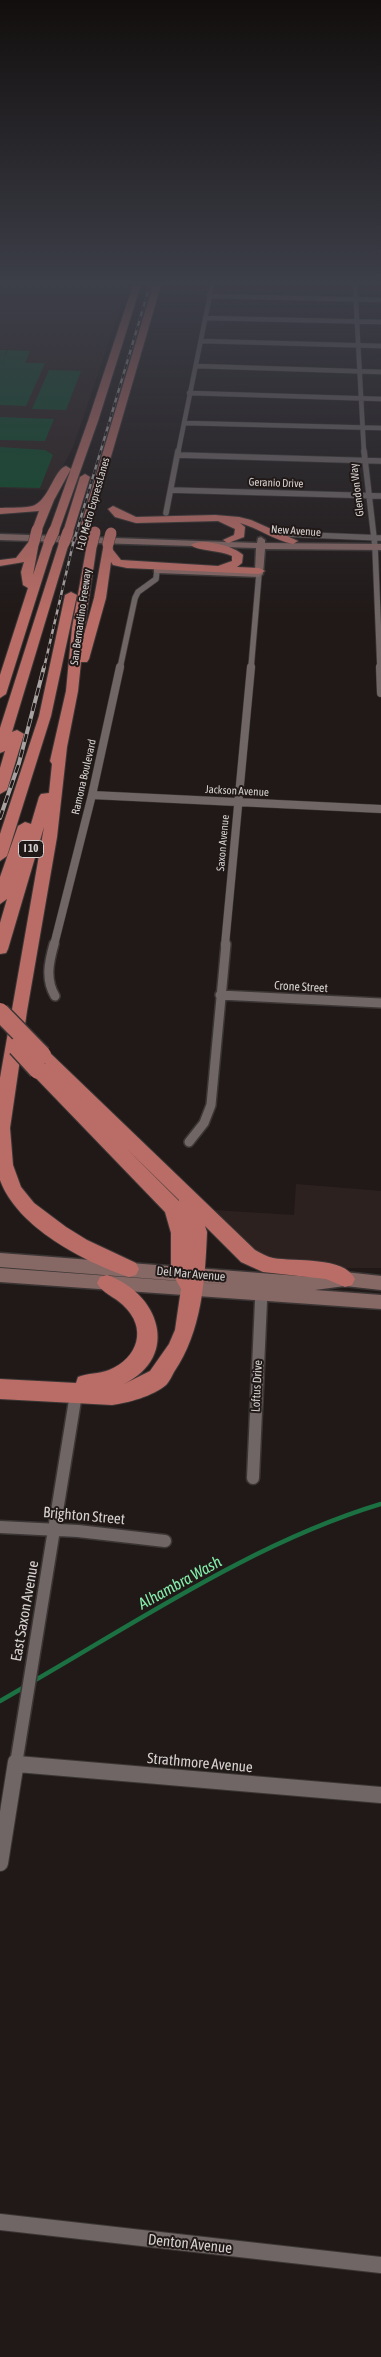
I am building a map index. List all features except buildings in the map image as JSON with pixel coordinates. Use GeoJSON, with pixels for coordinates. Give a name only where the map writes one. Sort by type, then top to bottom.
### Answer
{"type":"FeatureCollection","features":[{"type":"Feature","properties":{"kind":"highway"},"geometry":{"type":"LineString","coordinates":[[0,694],[31,594],[101,395]]}},
{"type":"Feature","properties":{"kind":"highway","name":"I-10 Metro ExpressLanes"},"geometry":{"type":"LineString","coordinates":[[95,446],[111,395]]}},
{"type":"Feature","properties":{"kind":"highway","name":"I-10 Metro ExpressLanes"},"geometry":{"type":"LineString","coordinates":[[0,899],[21,836],[53,727],[71,619],[72,609],[70,600],[74,577],[90,535],[128,395]]}},
{"type":"Feature","properties":{"kind":"highway"},"geometry":{"type":"LineString","coordinates":[[109,484],[133,395]]}},
{"type":"Feature","properties":{"kind":"highway"},"geometry":{"type":"LineString","coordinates":[[31,594],[27,572],[37,530],[49,500],[67,467],[82,451]]}},
{"type":"Feature","properties":{"kind":"highway","name":"I-10 Metro ExpressLanes"},"geometry":{"type":"LineString","coordinates":[[0,749],[89,465]]}},
{"type":"Feature","properties":{"kind":"highway"},"geometry":{"type":"LineString","coordinates":[[109,499],[117,515],[134,520],[235,520],[254,525],[270,534],[289,538]]}},
{"type":"Feature","properties":{"kind":"highway"},"geometry":{"type":"LineString","coordinates":[[0,512],[36,509],[49,500]]}},
{"type":"Feature","properties":{"kind":"highway"},"geometry":{"type":"LineString","coordinates":[[72,691],[89,638],[101,591],[113,510]]}},
{"type":"Feature","properties":{"kind":"highway"},"geometry":{"type":"LineString","coordinates":[[0,512],[35,516],[38,520],[37,530]]}},
{"type":"Feature","properties":{"kind":"highway"},"geometry":{"type":"LineString","coordinates":[[111,532],[121,526],[132,523],[222,521],[240,526],[239,537],[228,540]]}},
{"type":"Feature","properties":{"kind":"highway","name":"San Bernardino Freeway"},"geometry":{"type":"LineString","coordinates":[[0,949],[61,749],[72,691],[90,535]]}},
{"type":"Feature","properties":{"kind":"highway"},"geometry":{"type":"LineString","coordinates":[[0,564],[19,561],[25,557],[33,543]]}},
{"type":"Feature","properties":{"kind":"highway"},"geometry":{"type":"LineString","coordinates":[[196,544],[224,548],[238,555],[237,563],[217,569]]}},
{"type":"Feature","properties":{"kind":"highway"},"geometry":{"type":"LineString","coordinates":[[107,547],[117,563],[127,566],[217,569],[259,573]]}},
{"type":"Feature","properties":{"kind":"highway"},"geometry":{"type":"LineString","coordinates":[[0,564],[27,572]]}},
{"type":"Feature","properties":{"kind":"highway"},"geometry":{"type":"LineString","coordinates":[[101,591],[107,581],[123,571],[158,570]]}},
{"type":"Feature","properties":{"kind":"highway"},"geometry":{"type":"LineString","coordinates":[[0,790],[19,727],[52,587]]}},
{"type":"Feature","properties":{"kind":"highway"},"geometry":{"type":"LineString","coordinates":[[0,856],[45,716],[70,600]]}},
{"type":"Feature","properties":{"kind":"highway"},"geometry":{"type":"LineString","coordinates":[[61,749],[50,838],[19,1010],[1,1128],[4,1165],[12,1190],[27,1208],[80,1246],[129,1269]]}},
{"type":"Feature","properties":{"kind":"highway"},"geometry":{"type":"LineString","coordinates":[[0,1012],[40,1062],[172,1207],[183,1234],[189,1279]]}},
{"type":"Feature","properties":{"kind":"highway"},"geometry":{"type":"LineString","coordinates":[[0,1030],[40,1062],[184,1194],[248,1256],[270,1266],[328,1271],[345,1280]]}},
{"type":"Feature","properties":{"kind":"highway"},"geometry":{"type":"LineString","coordinates":[[0,1389],[112,1395],[128,1393],[158,1378],[178,1349],[185,1330],[189,1279],[197,1232],[192,1209],[184,1194]]}},
{"type":"Feature","properties":{"kind":"highway"},"geometry":{"type":"LineString","coordinates":[[0,1379],[94,1384],[109,1382],[122,1377],[133,1368],[146,1345],[148,1333],[146,1321],[133,1301],[107,1283]]}},
{"type":"Feature","properties":{"kind":"main road","name":"New Avenue"},"geometry":{"type":"LineString","coordinates":[[0,532],[228,540],[262,543],[289,538],[326,545]]}},
{"type":"Feature","properties":{"kind":"main road","name":"New Avenue"},"geometry":{"type":"LineString","coordinates":[[0,537],[196,544],[262,543],[326,545]]}},
{"type":"Feature","properties":{"kind":"main road","name":"Saxon Avenue"},"geometry":{"type":"LineString","coordinates":[[259,573],[262,543]]}},
{"type":"Feature","properties":{"kind":"main road"},"geometry":{"type":"LineString","coordinates":[[326,545],[376,544]]}},
{"type":"Feature","properties":{"kind":"main road"},"geometry":{"type":"LineString","coordinates":[[158,570],[259,573]]}},
{"type":"Feature","properties":{"kind":"main road","name":"Del Mar Avenue"},"geometry":{"type":"LineString","coordinates":[[0,1260],[129,1269],[261,1294],[381,1302]]}},
{"type":"Feature","properties":{"kind":"main road","name":"Del Mar Avenue"},"geometry":{"type":"LineString","coordinates":[[0,1275],[107,1283],[189,1279],[312,1284],[345,1280],[381,1283]]}},
{"type":"Feature","properties":{"kind":"street"},"geometry":{"type":"LineString","coordinates":[[166,513],[190,395]]}},
{"type":"Feature","properties":{"kind":"street"},"geometry":{"type":"LineString","coordinates":[[258,395],[381,398]]}},
{"type":"Feature","properties":{"kind":"street","name":"Glendon Way"},"geometry":{"type":"LineString","coordinates":[[360,395],[364,460],[376,544],[381,693]]}},
{"type":"Feature","properties":{"kind":"street"},"geometry":{"type":"LineString","coordinates":[[184,423],[381,428]]}},
{"type":"Feature","properties":{"kind":"street"},"geometry":{"type":"LineString","coordinates":[[178,455],[381,461]]}},
{"type":"Feature","properties":{"kind":"street","name":"Geranio Drive"},"geometry":{"type":"LineString","coordinates":[[171,490],[381,496]]}},
{"type":"Feature","properties":{"kind":"street"},"geometry":{"type":"LineString","coordinates":[[289,538],[376,544],[381,538]]}},
{"type":"Feature","properties":{"kind":"street","name":"Ramona Boulevard"},"geometry":{"type":"LineString","coordinates":[[55,996],[51,989],[48,968],[92,795],[135,598],[138,592],[156,579],[158,570]]}},
{"type":"Feature","properties":{"kind":"street","name":"Saxon Avenue"},"geometry":{"type":"LineString","coordinates":[[189,1142],[204,1123],[211,1105],[259,573]]}},
{"type":"Feature","properties":{"kind":"street","name":"Jackson Avenue"},"geometry":{"type":"LineString","coordinates":[[92,795],[381,809]]}},
{"type":"Feature","properties":{"kind":"street","name":"Crone Street"},"geometry":{"type":"LineString","coordinates":[[220,995],[381,1003]]}},
{"type":"Feature","properties":{"kind":"street","name":"Loftus Drive"},"geometry":{"type":"LineString","coordinates":[[253,1478],[261,1294]]}},
{"type":"Feature","properties":{"kind":"street","name":"East Saxon Avenue"},"geometry":{"type":"LineString","coordinates":[[0,1863],[76,1394]]}},
{"type":"Feature","properties":{"kind":"street","name":"Brighton Street"},"geometry":{"type":"LineString","coordinates":[[0,1527],[55,1529],[164,1541]]}},
{"type":"Feature","properties":{"kind":"street","name":"Strathmore Avenue"},"geometry":{"type":"LineString","coordinates":[[17,1764],[381,1795]]}},
{"type":"Feature","properties":{"kind":"street","name":"Denton Avenue"},"geometry":{"type":"LineString","coordinates":[[0,2222],[381,2265]]}},
{"type":"Feature","properties":{"kind":"shaded area"},"geometry":{"type":"Polygon","coordinates":[[[0,395],[91,395],[73,447],[50,490],[0,488],[0,395]]]}},
{"type":"Feature","properties":{"kind":"shaded area"},"geometry":{"type":"Polygon","coordinates":[[[296,1184],[381,1191],[381,1268],[325,1268],[288,1265],[257,1252],[213,1216],[213,1210],[294,1215],[296,1184]]]}},
{"type":"Feature","properties":{"kind":"green space"},"geometry":{"type":"Polygon","coordinates":[[[0,395],[31,395],[26,406],[0,405],[0,395]]]}},
{"type":"Feature","properties":{"kind":"green space"},"geometry":{"type":"Polygon","coordinates":[[[38,395],[72,395],[66,410],[32,409],[38,395]]]}},
{"type":"Feature","properties":{"kind":"green space"},"geometry":{"type":"Polygon","coordinates":[[[0,417],[54,419],[45,441],[0,440],[0,417]]]}},
{"type":"Feature","properties":{"kind":"green space"},"geometry":{"type":"Polygon","coordinates":[[[0,447],[45,450],[53,455],[40,488],[0,487],[0,447]]]}},
{"type":"Feature","properties":{"kind":"waterway","name":"Alhambra Wash"},"geometry":{"type":"LineString","coordinates":[[32,1682],[159,1607],[246,1560],[290,1538],[381,1504]]}},
{"type":"Feature","properties":{"kind":"waterway","name":"Alhambra Wash"},"geometry":{"type":"LineString","coordinates":[[0,1701],[26,1686]]}},
{"type":"Feature","properties":{"kind":"railway"},"geometry":{"type":"LineString","coordinates":[[44,668],[73,544],[117,395]]}},
{"type":"Feature","properties":{"kind":"railway"},"geometry":{"type":"LineString","coordinates":[[0,818],[19,763],[44,667]]}}]}
